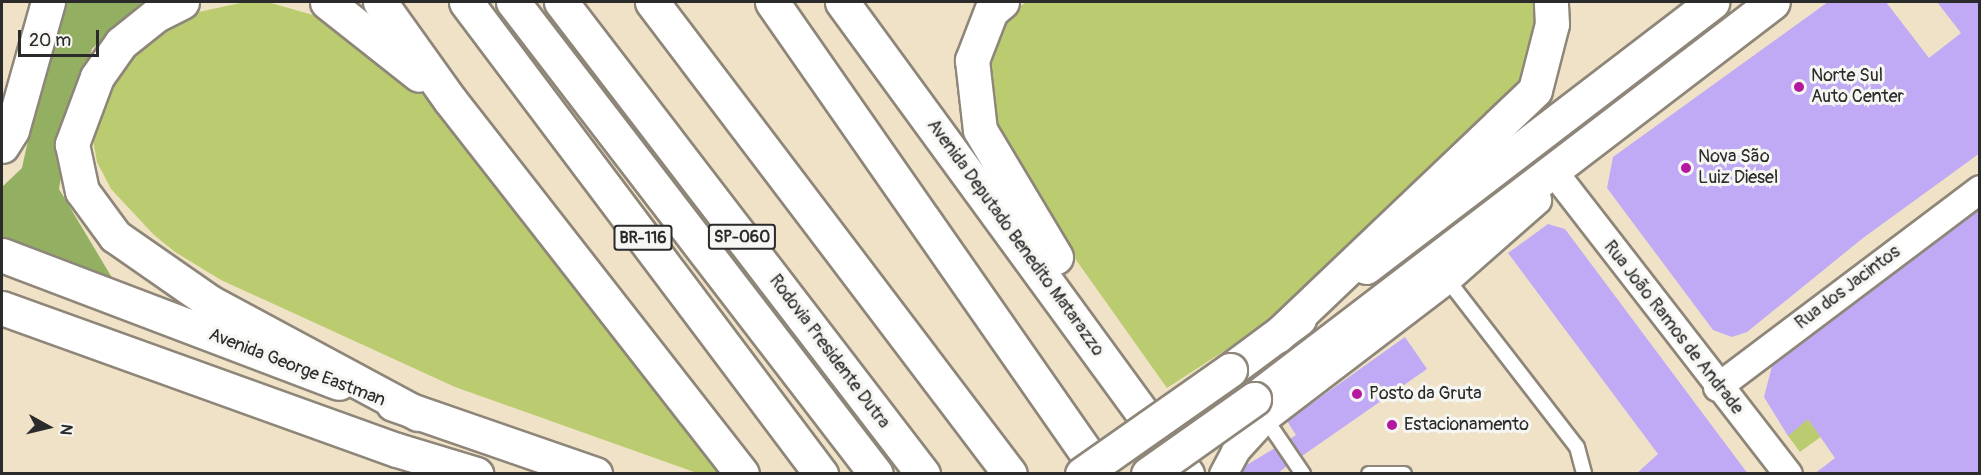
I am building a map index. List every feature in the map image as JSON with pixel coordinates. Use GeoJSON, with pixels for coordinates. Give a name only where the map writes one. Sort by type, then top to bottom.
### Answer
{"type":"FeatureCollection","features":[{"type":"Feature","properties":{"kind":"main road"},"geometry":{"type":"LineString","coordinates":[[2,146],[12,130],[48,2]]}},
{"type":"Feature","properties":{"kind":"main road"},"geometry":{"type":"LineString","coordinates":[[182,2],[156,15],[121,43],[97,76],[72,144],[82,191],[97,217],[115,236],[210,302],[418,414]]}},
{"type":"Feature","properties":{"kind":"main road"},"geometry":{"type":"LineString","coordinates":[[327,2],[450,100]]}},
{"type":"Feature","properties":{"kind":"main road"},"geometry":{"type":"LineString","coordinates":[[380,2],[450,100],[742,474]]}},
{"type":"Feature","properties":{"kind":"main road","name":"BR-116"},"geometry":{"type":"LineString","coordinates":[[466,2],[821,474]]}},
{"type":"Feature","properties":{"kind":"main road"},"geometry":{"type":"LineString","coordinates":[[513,2],[876,474]]}},
{"type":"Feature","properties":{"kind":"main road","name":"Rodovia Presidente Dutra"},"geometry":{"type":"LineString","coordinates":[[561,2],[923,474]]}},
{"type":"Feature","properties":{"kind":"main road"},"geometry":{"type":"LineString","coordinates":[[652,2],[1010,474]]}},
{"type":"Feature","properties":{"kind":"main road"},"geometry":{"type":"LineString","coordinates":[[772,2],[1101,474]]}},
{"type":"Feature","properties":{"kind":"main road","name":"Avenida Deputado Benedito Matarazzo"},"geometry":{"type":"LineString","coordinates":[[842,2],[1170,467]]}},
{"type":"Feature","properties":{"kind":"main road"},"geometry":{"type":"LineString","coordinates":[[1002,2],[991,11],[972,60],[980,130],[1030,219],[1126,358],[1170,467],[1259,408],[1773,2]]}},
{"type":"Feature","properties":{"kind":"main road"},"geometry":{"type":"LineString","coordinates":[[1277,336],[1535,90],[1552,24],[1551,2]]}},
{"type":"Feature","properties":{"kind":"main road"},"geometry":{"type":"LineString","coordinates":[[1082,474],[1277,336],[1712,2]]}},
{"type":"Feature","properties":{"kind":"main road","name":"Avenida George Eastman"},"geometry":{"type":"LineString","coordinates":[[2,255],[418,414],[595,474]]}},
{"type":"Feature","properties":{"kind":"main road"},"geometry":{"type":"LineString","coordinates":[[2,308],[397,450],[476,474]]}},
{"type":"Feature","properties":{"kind":"main road"},"geometry":{"type":"LineString","coordinates":[[397,450],[432,474]]}},
{"type":"Feature","properties":{"kind":"street"},"geometry":{"type":"LineString","coordinates":[[1222,474],[1259,408],[1447,279],[1560,180],[1791,2]]}},
{"type":"Feature","properties":{"kind":"street","name":"Rua João Ramos de Andrade"},"geometry":{"type":"LineString","coordinates":[[1560,180],[1717,387],[1788,474]]}},
{"type":"Feature","properties":{"kind":"street","name":"Rua dos Jacintos"},"geometry":{"type":"LineString","coordinates":[[1717,387],[1980,189]]}},
{"type":"Feature","properties":{"kind":"lane"},"geometry":{"type":"LineString","coordinates":[[1447,279],[1577,447],[1584,474]]}},
{"type":"Feature","properties":{"kind":"lane"},"geometry":{"type":"LineString","coordinates":[[1259,408],[1303,474]]}},
{"type":"Feature","properties":{"kind":"lane"},"geometry":{"type":"LineString","coordinates":[[1369,474],[1404,474]]}},
{"type":"Feature","properties":{"kind":"green space"},"geometry":{"type":"Polygon","coordinates":[[[58,2],[142,2],[92,49],[71,115],[59,189],[120,291],[2,244],[2,187],[22,168],[58,2]]]}},
{"type":"Feature","properties":{"kind":"green space"},"geometry":{"type":"Polygon","coordinates":[[[245,2],[271,3],[320,17],[376,54],[425,97],[729,473],[697,473],[455,387],[221,280],[175,252],[154,235],[111,189],[97,162],[93,140],[98,117],[118,74],[149,39],[194,13],[245,2]]]}},
{"type":"Feature","properties":{"kind":"green space"},"geometry":{"type":"Polygon","coordinates":[[[1026,2],[1537,2],[1538,22],[1522,82],[1261,327],[1167,388],[1042,212],[994,126],[986,62],[1003,20],[1026,2]]]}},
{"type":"Feature","properties":{"kind":"green space"},"geometry":{"type":"Polygon","coordinates":[[[1808,419],[1821,437],[1800,452],[1787,434],[1808,419]]]}},
{"type":"Feature","properties":{"kind":"building"},"geometry":{"type":"Polygon","coordinates":[[[1828,2],[1886,2],[1929,58],[1961,33],[1937,2],[1980,2],[1980,153],[1863,238],[1747,332],[1732,337],[1713,330],[1607,188],[1613,157],[1828,2]]]}},
{"type":"Feature","properties":{"kind":"building"},"geometry":{"type":"Polygon","coordinates":[[[1980,209],[1980,474],[1814,474],[1835,458],[1808,419],[1788,436],[1764,397],[1772,366],[1980,209]]]}},
{"type":"Feature","properties":{"kind":"building"},"geometry":{"type":"Polygon","coordinates":[[[1548,224],[1565,229],[1748,474],[1636,474],[1658,454],[1508,253],[1548,224]]]}},
{"type":"Feature","properties":{"kind":"building","name":"Posto da Gruta"},"geometry":{"type":"Polygon","coordinates":[[[1405,337],[1427,369],[1302,456],[1290,439],[1296,435],[1287,421],[1405,337]]]}},
{"type":"Feature","properties":{"kind":"building"},"geometry":{"type":"Polygon","coordinates":[[[1275,448],[1287,466],[1277,474],[1241,474],[1245,466],[1275,448]]]}},
{"type":"Feature","properties":{"kind":"place","name":"Norte Sul Auto Center"},"geometry":{"type":"Point","coordinates":[1799,87]}},
{"type":"Feature","properties":{"kind":"place","name":"Nova São Luiz Diesel"},"geometry":{"type":"Point","coordinates":[1686,168]}},
{"type":"Feature","properties":{"kind":"place","name":"Posto da Gruta"},"geometry":{"type":"Point","coordinates":[1357,394]}},
{"type":"Feature","properties":{"kind":"place","name":"Estacionamento"},"geometry":{"type":"Point","coordinates":[1392,425]}}]}
